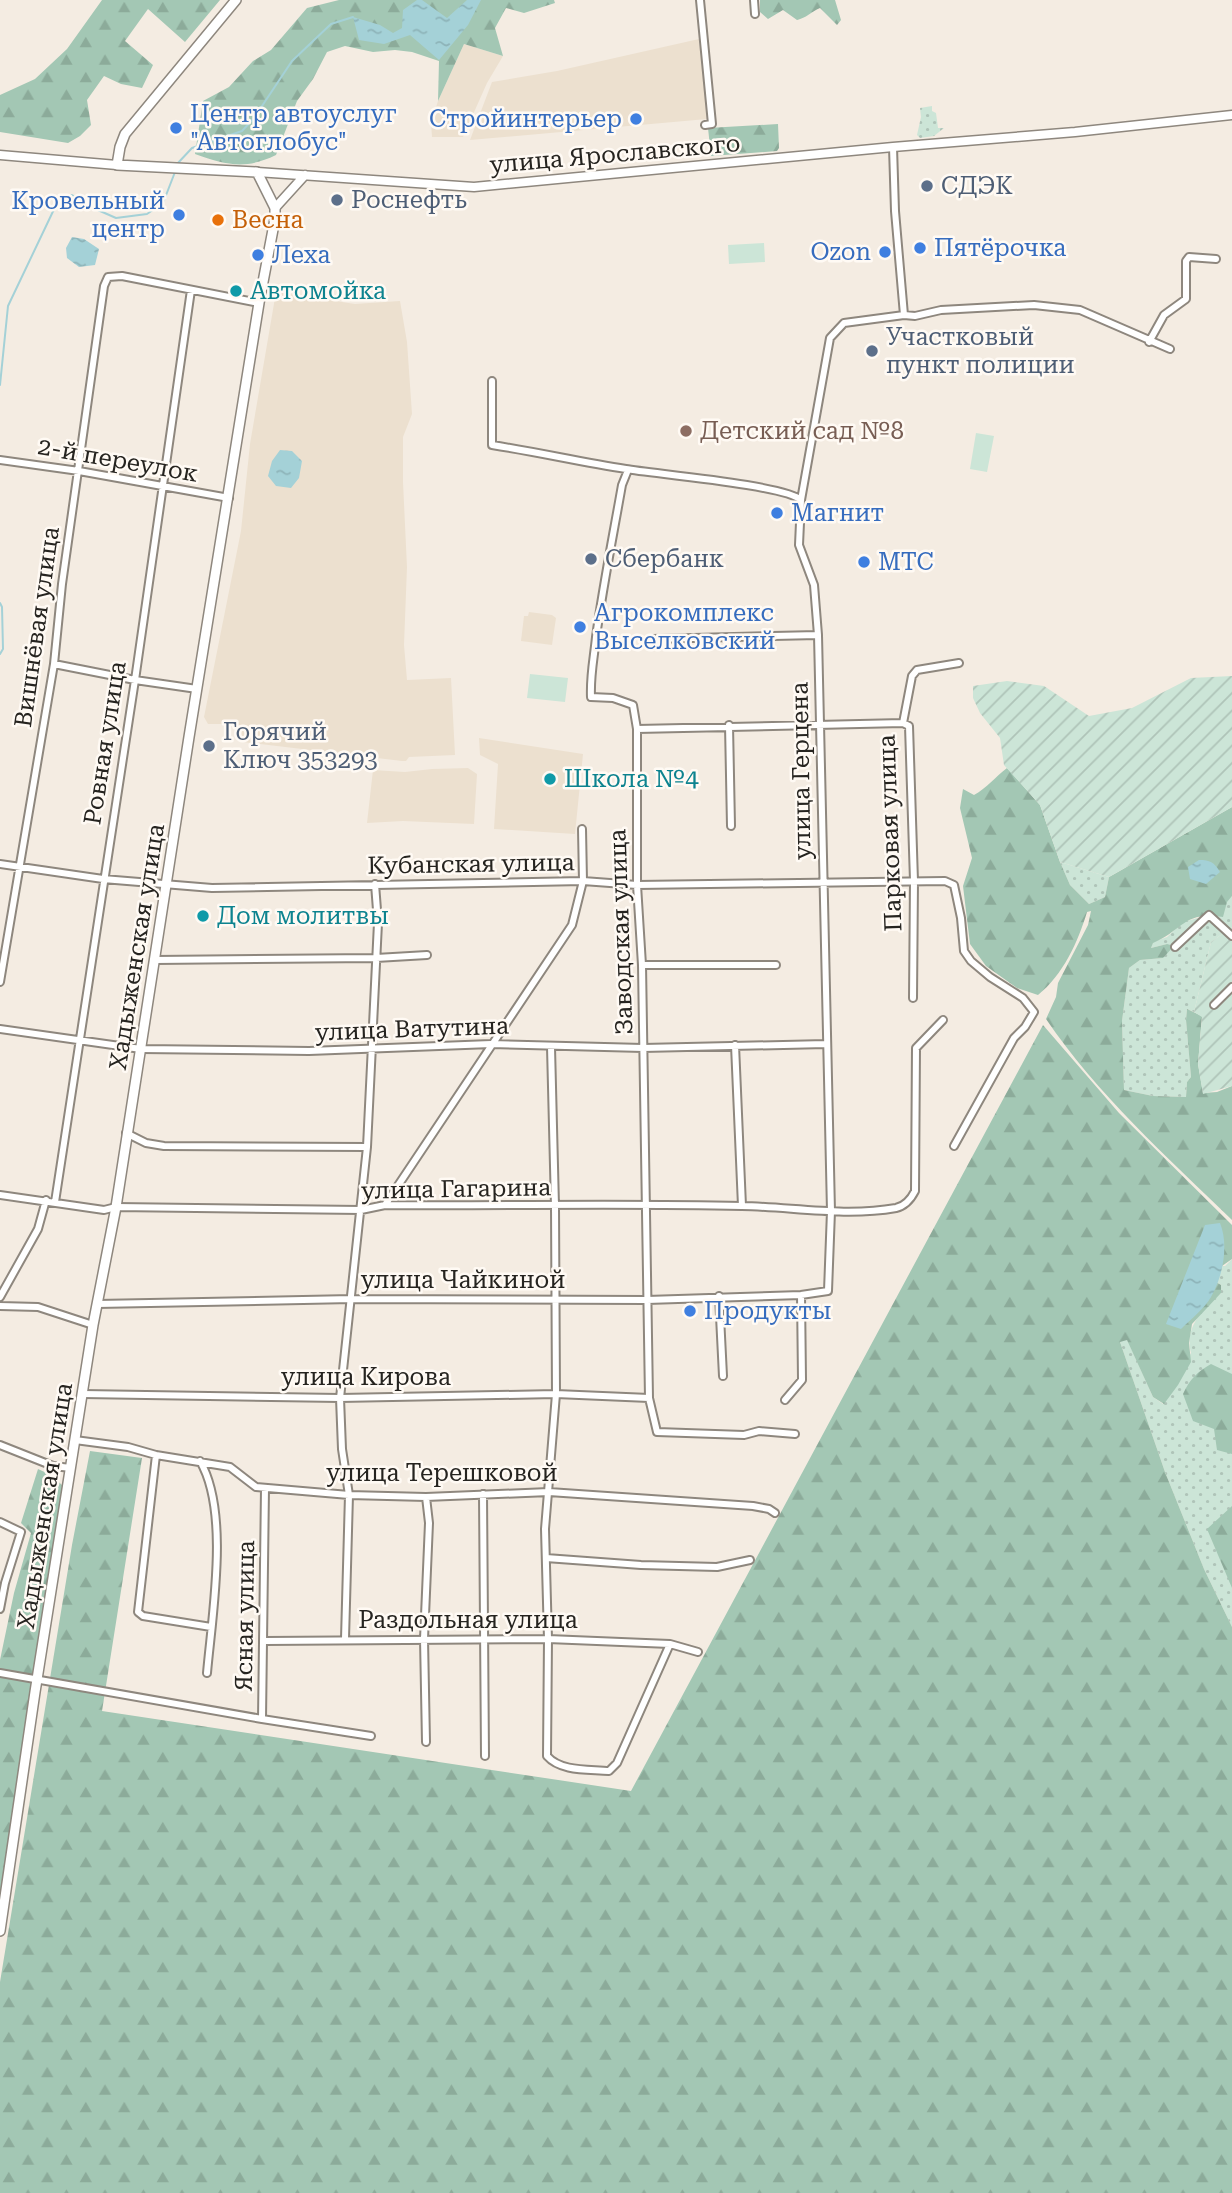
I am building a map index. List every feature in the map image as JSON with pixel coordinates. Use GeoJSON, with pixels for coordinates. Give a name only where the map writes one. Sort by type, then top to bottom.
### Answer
{"type":"FeatureCollection","features":[{"type":"Feature","properties":{"kind":"main road"},"geometry":{"type":"LineString","coordinates":[[117,165],[125,134],[236,0]]}},
{"type":"Feature","properties":{"kind":"main road","name":"улица Ярославского"},"geometry":{"type":"LineString","coordinates":[[117,165],[257,172]]}},
{"type":"Feature","properties":{"kind":"main road"},"geometry":{"type":"LineString","coordinates":[[257,172],[275,208]]}},
{"type":"Feature","properties":{"kind":"main road","name":"Хадыженская улица"},"geometry":{"type":"LineString","coordinates":[[0,1931],[93,1325],[116,1207],[259,303],[273,236],[275,208]]}},
{"type":"Feature","properties":{"kind":"street"},"geometry":{"type":"LineString","coordinates":[[700,0],[712,124],[705,125]]}},
{"type":"Feature","properties":{"kind":"street"},"geometry":{"type":"LineString","coordinates":[[754,0],[755,14]]}},
{"type":"Feature","properties":{"kind":"street","name":"улица Ярославского"},"geometry":{"type":"LineString","coordinates":[[257,172],[486,186],[1232,115]]}},
{"type":"Feature","properties":{"kind":"street"},"geometry":{"type":"LineString","coordinates":[[893,147],[895,211],[904,315]]}},
{"type":"Feature","properties":{"kind":"street","name":"улица Ярославского"},"geometry":{"type":"LineString","coordinates":[[0,155],[117,165]]}},
{"type":"Feature","properties":{"kind":"street"},"geometry":{"type":"LineString","coordinates":[[275,208],[305,175]]}},
{"type":"Feature","properties":{"kind":"street"},"geometry":{"type":"LineString","coordinates":[[1149,342],[1168,309],[1186,299],[1186,261],[1189,257],[1216,259]]}},
{"type":"Feature","properties":{"kind":"street","name":"Вишнёвая улица"},"geometry":{"type":"LineString","coordinates":[[0,982],[54,664],[62,584],[104,286],[108,278],[122,276],[191,290]]}},
{"type":"Feature","properties":{"kind":"street"},"geometry":{"type":"LineString","coordinates":[[191,290],[259,303]]}},
{"type":"Feature","properties":{"kind":"street","name":"Ровная улица"},"geometry":{"type":"LineString","coordinates":[[55,1202],[164,487],[191,290]]}},
{"type":"Feature","properties":{"kind":"street","name":"улица Герцена"},"geometry":{"type":"LineString","coordinates":[[828,1291],[831,1211],[818,635],[814,585],[799,545],[801,500],[830,338],[844,323],[915,316],[941,310],[1054,306],[1080,310],[1170,349]]}},
{"type":"Feature","properties":{"kind":"street"},"geometry":{"type":"LineString","coordinates":[[492,381],[492,445],[628,470],[679,475],[784,493],[795,495],[801,500]]}},
{"type":"Feature","properties":{"kind":"street","name":"2-й переулок"},"geometry":{"type":"LineString","coordinates":[[0,460],[229,498]]}},
{"type":"Feature","properties":{"kind":"street","name":"Заводская улица"},"geometry":{"type":"LineString","coordinates":[[628,470],[622,485],[590,670],[591,697],[613,698],[633,705],[637,729],[637,885],[642,965],[649,1398],[657,1432],[744,1435],[759,1431],[795,1434]]}},
{"type":"Feature","properties":{"kind":"street"},"geometry":{"type":"LineString","coordinates":[[653,639],[818,635]]}},
{"type":"Feature","properties":{"kind":"street","name":"Парковая улица"},"geometry":{"type":"LineString","coordinates":[[913,998],[914,881],[909,726],[904,723],[912,676],[917,670],[959,663]]}},
{"type":"Feature","properties":{"kind":"street"},"geometry":{"type":"LineString","coordinates":[[54,664],[197,689]]}},
{"type":"Feature","properties":{"kind":"street"},"geometry":{"type":"LineString","coordinates":[[637,729],[904,723]]}},
{"type":"Feature","properties":{"kind":"street"},"geometry":{"type":"LineString","coordinates":[[729,725],[731,826]]}},
{"type":"Feature","properties":{"kind":"street","name":"Заводская улица"},"geometry":{"type":"LineString","coordinates":[[385,1205],[572,925],[583,881],[583,829]]}},
{"type":"Feature","properties":{"kind":"street","name":"Кубанская улица"},"geometry":{"type":"LineString","coordinates":[[0,864],[103,879],[212,888],[583,881],[637,885],[945,881],[954,885],[964,951],[971,961],[990,977],[1023,998],[1034,1012],[1014,1038],[954,1146]]}},
{"type":"Feature","properties":{"kind":"street"},"geometry":{"type":"LineString","coordinates":[[345,1639],[349,1495],[342,1449],[340,1398],[361,1210],[373,1048],[378,923],[376,884]]}},
{"type":"Feature","properties":{"kind":"street"},"geometry":{"type":"LineString","coordinates":[[1175,947],[1209,915],[1232,936]]}},
{"type":"Feature","properties":{"kind":"street"},"geometry":{"type":"LineString","coordinates":[[155,960],[427,955]]}},
{"type":"Feature","properties":{"kind":"street"},"geometry":{"type":"LineString","coordinates":[[642,965],[776,965]]}},
{"type":"Feature","properties":{"kind":"street"},"geometry":{"type":"LineString","coordinates":[[1214,1005],[1232,987]]}},
{"type":"Feature","properties":{"kind":"street","name":"улица Гагарина"},"geometry":{"type":"LineString","coordinates":[[0,1195],[104,1210],[116,1207],[361,1210],[385,1205],[742,1206],[831,1211],[875,1211],[900,1207],[911,1199],[915,1191],[916,1048],[943,1020]]}},
{"type":"Feature","properties":{"kind":"street","name":"улица Ватутина"},"geometry":{"type":"LineString","coordinates":[[0,1029],[141,1048],[309,1051],[491,1044],[643,1048],[826,1044]]}},
{"type":"Feature","properties":{"kind":"street"},"geometry":{"type":"LineString","coordinates":[[735,1045],[742,1206]]}},
{"type":"Feature","properties":{"kind":"street"},"geometry":{"type":"LineString","coordinates":[[551,1047],[555,1206],[555,1394],[545,1529],[547,1756],[560,1765],[609,1771],[617,1763],[670,1644]]}},
{"type":"Feature","properties":{"kind":"street"},"geometry":{"type":"LineString","coordinates":[[126,1133],[146,1143],[164,1146],[366,1147]]}},
{"type":"Feature","properties":{"kind":"street"},"geometry":{"type":"LineString","coordinates":[[0,1297],[38,1229],[46,1200]]}},
{"type":"Feature","properties":{"kind":"street","name":"улица Чайкиной"},"geometry":{"type":"LineString","coordinates":[[97,1304],[352,1299],[647,1300],[801,1295],[828,1291]]}},
{"type":"Feature","properties":{"kind":"street"},"geometry":{"type":"LineString","coordinates":[[785,1400],[802,1380],[801,1295]]}},
{"type":"Feature","properties":{"kind":"street"},"geometry":{"type":"LineString","coordinates":[[719,1296],[723,1376]]}},
{"type":"Feature","properties":{"kind":"street"},"geometry":{"type":"LineString","coordinates":[[0,1306],[38,1307],[93,1325]]}},
{"type":"Feature","properties":{"kind":"street","name":"улица Кирова"},"geometry":{"type":"LineString","coordinates":[[83,1394],[340,1398],[555,1394],[649,1398]]}},
{"type":"Feature","properties":{"kind":"street","name":"улица Терешковой"},"geometry":{"type":"LineString","coordinates":[[75,1440],[128,1447],[156,1455],[230,1467],[256,1487],[265,1488],[349,1495],[426,1497],[549,1492],[754,1506],[775,1513]]}},
{"type":"Feature","properties":{"kind":"street"},"geometry":{"type":"LineString","coordinates":[[0,1445],[53,1466],[71,1468]]}},
{"type":"Feature","properties":{"kind":"street"},"geometry":{"type":"LineString","coordinates":[[156,1455],[138,1612],[143,1616],[211,1627]]}},
{"type":"Feature","properties":{"kind":"street"},"geometry":{"type":"LineString","coordinates":[[200,1461],[206,1471],[217,1510],[214,1620],[207,1672]]}},
{"type":"Feature","properties":{"kind":"street","name":"Ясная улица"},"geometry":{"type":"LineString","coordinates":[[265,1488],[262,1719],[371,1736]]}},
{"type":"Feature","properties":{"kind":"street"},"geometry":{"type":"LineString","coordinates":[[484,1494],[485,1756]]}},
{"type":"Feature","properties":{"kind":"street"},"geometry":{"type":"LineString","coordinates":[[426,1497],[429,1523],[424,1639],[426,1742]]}},
{"type":"Feature","properties":{"kind":"street","name":"Хадыженская улица"},"geometry":{"type":"LineString","coordinates":[[0,1522],[21,1532],[0,1609]]}},
{"type":"Feature","properties":{"kind":"street"},"geometry":{"type":"LineString","coordinates":[[547,1558],[717,1567],[750,1560]]}},
{"type":"Feature","properties":{"kind":"street","name":"Раздольная улица"},"geometry":{"type":"LineString","coordinates":[[265,1641],[548,1639],[670,1644],[698,1652]]}},
{"type":"Feature","properties":{"kind":"street"},"geometry":{"type":"LineString","coordinates":[[0,1673],[262,1719]]}},
{"type":"Feature","properties":{"kind":"shaded area"},"geometry":{"type":"Polygon","coordinates":[[[699,39],[707,119],[470,140],[492,82],[557,71],[699,39]]]}},
{"type":"Feature","properties":{"kind":"shaded area"},"geometry":{"type":"Polygon","coordinates":[[[464,44],[503,56],[487,83],[463,137],[432,137],[431,123],[438,101],[464,44]]]}},
{"type":"Feature","properties":{"kind":"shaded area"},"geometry":{"type":"Polygon","coordinates":[[[276,292],[355,304],[400,301],[407,342],[412,414],[403,437],[407,567],[404,645],[407,680],[451,678],[455,755],[409,757],[402,761],[243,742],[234,724],[208,724],[204,717],[241,531],[250,444],[276,292]]]}},
{"type":"Feature","properties":{"kind":"shaded area"},"geometry":{"type":"Polygon","coordinates":[[[529,612],[556,618],[552,645],[521,641],[524,616],[528,616],[529,612]]]}},
{"type":"Feature","properties":{"kind":"shaded area"},"geometry":{"type":"Polygon","coordinates":[[[479,738],[583,754],[575,834],[494,829],[498,764],[480,755],[479,738]]]}},
{"type":"Feature","properties":{"kind":"shaded area"},"geometry":{"type":"Polygon","coordinates":[[[468,768],[477,774],[474,824],[403,821],[367,823],[373,770],[405,772],[468,768]]]}},
{"type":"Feature","properties":{"kind":"green space"},"geometry":{"type":"Polygon","coordinates":[[[102,0],[220,0],[185,42],[148,9],[125,41],[153,65],[142,88],[121,84],[104,76],[87,100],[91,125],[80,136],[68,143],[0,132],[0,95],[35,79],[67,49],[102,0]]]}},
{"type":"Feature","properties":{"kind":"green space"},"geometry":{"type":"Polygon","coordinates":[[[339,0],[554,0],[555,3],[524,13],[506,8],[495,28],[503,56],[464,44],[438,101],[439,61],[412,52],[373,52],[345,46],[327,52],[313,79],[297,101],[276,155],[255,163],[236,164],[195,154],[203,101],[229,87],[253,61],[271,50],[307,8],[339,0]]]}},
{"type":"Feature","properties":{"kind":"green space"},"geometry":{"type":"Polygon","coordinates":[[[760,0],[835,0],[841,20],[837,25],[820,8],[797,20],[783,10],[768,19],[760,12],[760,0]]]}},
{"type":"Feature","properties":{"kind":"green space"},"geometry":{"type":"Polygon","coordinates":[[[932,106],[938,128],[944,128],[934,136],[920,138],[917,135],[920,108],[932,106]]]}},
{"type":"Feature","properties":{"kind":"green space"},"geometry":{"type":"Polygon","coordinates":[[[778,124],[777,151],[711,156],[708,128],[778,124]]]}},
{"type":"Feature","properties":{"kind":"green space"},"geometry":{"type":"Polygon","coordinates":[[[764,243],[765,262],[729,264],[728,245],[764,243]]]}},
{"type":"Feature","properties":{"kind":"green space"},"geometry":{"type":"Polygon","coordinates":[[[976,433],[994,436],[987,472],[970,469],[976,433]]]}},
{"type":"Feature","properties":{"kind":"green space"},"geometry":{"type":"Polygon","coordinates":[[[530,674],[568,678],[565,702],[527,698],[530,674]]]}},
{"type":"Feature","properties":{"kind":"green space"},"geometry":{"type":"Polygon","coordinates":[[[1232,676],[1232,807],[1109,877],[1060,862],[1040,805],[1004,765],[1000,738],[980,713],[973,698],[973,686],[1007,681],[1044,686],[1089,716],[1132,708],[1191,678],[1232,676]]]}},
{"type":"Feature","properties":{"kind":"green space"},"geometry":{"type":"Polygon","coordinates":[[[1007,768],[1040,805],[1070,885],[1089,904],[1105,897],[1109,877],[1232,807],[1232,896],[1227,902],[1223,917],[1191,919],[1153,943],[1151,948],[1167,944],[1174,946],[1163,958],[1140,960],[1129,968],[1122,1021],[1124,1090],[1153,1096],[1186,1097],[1187,1082],[1191,1077],[1187,1009],[1202,1016],[1198,1064],[1203,1093],[1217,1092],[1232,1086],[1232,1220],[1110,1099],[1046,1019],[1056,997],[1058,983],[1088,925],[1091,911],[1087,912],[1062,968],[1038,995],[1017,988],[986,966],[970,944],[963,886],[972,858],[960,808],[963,789],[974,795],[1007,768]]]}},
{"type":"Feature","properties":{"kind":"green space"},"geometry":{"type":"Polygon","coordinates":[[[1060,862],[1109,877],[1105,897],[1089,904],[1070,885],[1060,862]]]}},
{"type":"Feature","properties":{"kind":"green space"},"geometry":{"type":"Polygon","coordinates":[[[1232,896],[1232,927],[1211,942],[1194,1012],[1187,1009],[1191,1077],[1187,1082],[1186,1097],[1153,1096],[1124,1090],[1122,1021],[1129,968],[1140,960],[1163,958],[1167,944],[1151,948],[1153,942],[1167,937],[1183,922],[1209,915],[1232,896]]]}},
{"type":"Feature","properties":{"kind":"green space"},"geometry":{"type":"Polygon","coordinates":[[[1232,927],[1232,1086],[1203,1094],[1198,1064],[1202,1017],[1194,1012],[1211,942],[1232,927]]]}},
{"type":"Feature","properties":{"kind":"green space"},"geometry":{"type":"Polygon","coordinates":[[[1043,1025],[1119,1113],[1232,1225],[1232,1259],[1222,1266],[1216,1282],[1221,1285],[1221,1293],[1192,1324],[1189,1343],[1191,1362],[1164,1404],[1153,1397],[1127,1340],[1120,1342],[1165,1472],[1204,1569],[1232,1627],[1232,2193],[0,2193],[0,1982],[90,1451],[142,1458],[102,1711],[631,1791],[1043,1025]]]}},
{"type":"Feature","properties":{"kind":"green space"},"geometry":{"type":"Polygon","coordinates":[[[1030,1191],[1127,1339],[1153,1397],[1163,1404],[1191,1353],[1190,1335],[1197,1319],[1221,1293],[1221,1285],[1216,1282],[1222,1266],[1232,1259],[1232,1627],[1204,1569],[1165,1472],[1120,1342],[1030,1191]]]}},
{"type":"Feature","properties":{"kind":"green space"},"geometry":{"type":"Polygon","coordinates":[[[1211,1364],[1232,1374],[1232,1454],[1217,1450],[1214,1429],[1193,1421],[1183,1394],[1194,1376],[1211,1364]]]}},
{"type":"Feature","properties":{"kind":"green space"},"geometry":{"type":"Polygon","coordinates":[[[38,1469],[51,1475],[62,1485],[58,1529],[0,1899],[0,1660],[14,1593],[31,1533],[21,1523],[38,1469]]]}},
{"type":"Feature","properties":{"kind":"green space"},"geometry":{"type":"Polygon","coordinates":[[[1232,1506],[1232,1588],[1207,1529],[1232,1506]]]}},
{"type":"Feature","properties":{"kind":"water"},"geometry":{"type":"Polygon","coordinates":[[[417,0],[422,0],[447,18],[467,0],[481,0],[468,25],[439,60],[410,35],[384,44],[359,40],[353,17],[380,25],[393,33],[402,28],[403,10],[417,0]]]}},
{"type":"Feature","properties":{"kind":"water"},"geometry":{"type":"Polygon","coordinates":[[[72,237],[84,239],[99,249],[95,265],[79,267],[67,258],[66,248],[72,237]]]}},
{"type":"Feature","properties":{"kind":"water"},"geometry":{"type":"Polygon","coordinates":[[[280,450],[292,451],[302,461],[299,478],[291,488],[276,486],[268,476],[272,461],[280,450]]]}},
{"type":"Feature","properties":{"kind":"water"},"geometry":{"type":"Polygon","coordinates":[[[1199,860],[1211,862],[1220,872],[1206,884],[1190,879],[1188,867],[1199,860]]]}},
{"type":"Feature","properties":{"kind":"water"},"geometry":{"type":"Polygon","coordinates":[[[1220,1223],[1224,1241],[1223,1260],[1219,1280],[1211,1297],[1181,1329],[1166,1324],[1205,1225],[1220,1223]]]}},
{"type":"Feature","properties":{"kind":"waterway"},"geometry":{"type":"LineString","coordinates":[[177,164],[192,148],[242,131],[254,118],[292,61],[331,24],[353,17]]}},
{"type":"Feature","properties":{"kind":"waterway"},"geometry":{"type":"LineString","coordinates":[[0,385],[8,306],[57,203],[72,195],[116,218],[147,214],[163,203],[175,172]]}},
{"type":"Feature","properties":{"kind":"waterway"},"geometry":{"type":"LineString","coordinates":[[0,603],[3,649],[0,654]]}},
{"type":"Feature","properties":{"kind":"place","name":"Стройинтерьер"},"geometry":{"type":"Point","coordinates":[636,119]}},
{"type":"Feature","properties":{"kind":"place","name":"Центр автоуслуг \"Автоглобус\""},"geometry":{"type":"Point","coordinates":[176,128]}},
{"type":"Feature","properties":{"kind":"place","name":"СДЭК"},"geometry":{"type":"Point","coordinates":[927,186]}},
{"type":"Feature","properties":{"kind":"place","name":"Роснефть"},"geometry":{"type":"Point","coordinates":[337,200]}},
{"type":"Feature","properties":{"kind":"place","name":"Кровельный центр"},"geometry":{"type":"Point","coordinates":[179,215]}},
{"type":"Feature","properties":{"kind":"place","name":"Весна"},"geometry":{"type":"Point","coordinates":[218,220]}},
{"type":"Feature","properties":{"kind":"place","name":"Пятёрочка"},"geometry":{"type":"Point","coordinates":[920,248]}},
{"type":"Feature","properties":{"kind":"place","name":"Ozon"},"geometry":{"type":"Point","coordinates":[885,252]}},
{"type":"Feature","properties":{"kind":"place","name":"Леха"},"geometry":{"type":"Point","coordinates":[258,255]}},
{"type":"Feature","properties":{"kind":"place","name":"Автомойка"},"geometry":{"type":"Point","coordinates":[236,291]}},
{"type":"Feature","properties":{"kind":"place","name":"Участковый пункт полиции"},"geometry":{"type":"Point","coordinates":[872,351]}},
{"type":"Feature","properties":{"kind":"place","name":"Детский сад №8"},"geometry":{"type":"Point","coordinates":[686,431]}},
{"type":"Feature","properties":{"kind":"place","name":"Магнит"},"geometry":{"type":"Point","coordinates":[777,513]}},
{"type":"Feature","properties":{"kind":"place","name":"Сбербанк"},"geometry":{"type":"Point","coordinates":[591,559]}},
{"type":"Feature","properties":{"kind":"place","name":"МТС"},"geometry":{"type":"Point","coordinates":[864,562]}},
{"type":"Feature","properties":{"kind":"place","name":"Агрокомплекс Выселковский"},"geometry":{"type":"Point","coordinates":[580,627]}},
{"type":"Feature","properties":{"kind":"place","name":"Горячий Ключ 353293"},"geometry":{"type":"Point","coordinates":[209,746]}},
{"type":"Feature","properties":{"kind":"place","name":"Школа №4"},"geometry":{"type":"Point","coordinates":[550,779]}},
{"type":"Feature","properties":{"kind":"place","name":"Дом молитвы"},"geometry":{"type":"Point","coordinates":[203,916]}},
{"type":"Feature","properties":{"kind":"place","name":"Продукты"},"geometry":{"type":"Point","coordinates":[690,1311]}}]}
